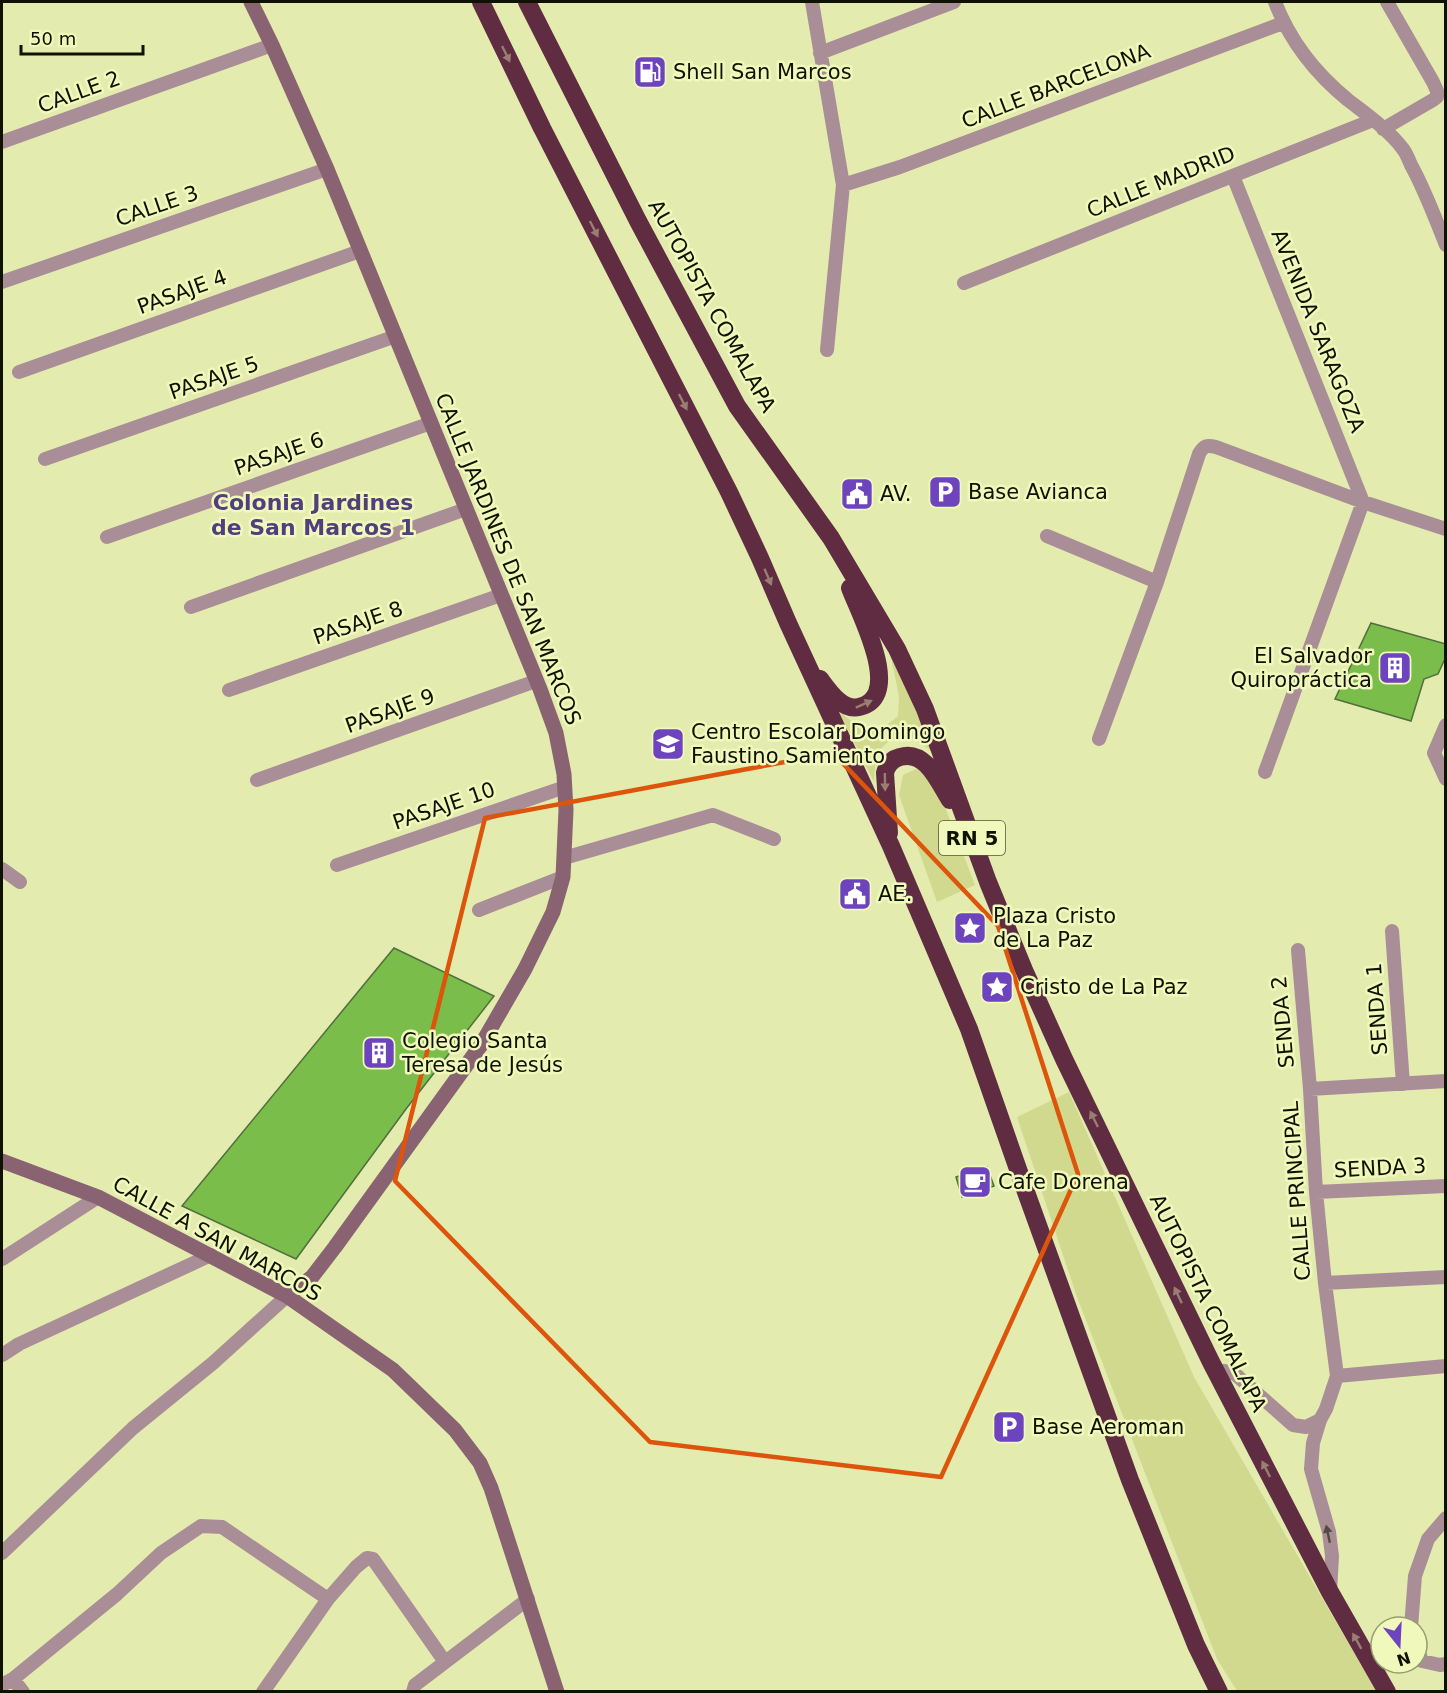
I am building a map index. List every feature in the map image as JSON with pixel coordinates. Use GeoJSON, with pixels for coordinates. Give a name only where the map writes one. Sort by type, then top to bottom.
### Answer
{"type":"FeatureCollection","features":[{"type":"Feature","properties":{"kind":"highway"},"geometry":{"type":"LineString","coordinates":[[481,2],[542,128],[729,492],[891,846],[969,1029],[1130,1480],[1192,1635],[1219,1692]]}},
{"type":"Feature","properties":{"kind":"highway","name":"AUTOPISTA COMALAPA"},"geometry":{"type":"LineString","coordinates":[[527,2],[638,221],[737,406],[831,538],[897,650],[926,709],[970,833],[1024,970],[1064,1059],[1215,1371],[1330,1592],[1387,1692]]}},
{"type":"Feature","properties":{"kind":"highway"},"geometry":{"type":"LineString","coordinates":[[788,623],[821,680],[839,701],[852,708],[871,702],[876,696],[879,678],[876,654],[831,538]]}},
{"type":"Feature","properties":{"kind":"highway"},"geometry":{"type":"LineString","coordinates":[[891,846],[886,767],[894,759],[908,755],[922,760],[931,770],[970,833]]}},
{"type":"Feature","properties":{"kind":"main road","name":"CALLE JARDINES DE SAN MARCOS"},"geometry":{"type":"LineString","coordinates":[[251,2],[327,169],[536,681],[556,733],[565,787],[563,877],[553,912],[525,969],[481,1045],[312,1277],[287,1296]]}},
{"type":"Feature","properties":{"kind":"main road","name":"CALLE A SAN MARCOS"},"geometry":{"type":"LineString","coordinates":[[2,1161],[98,1197],[211,1255],[287,1296],[393,1370],[454,1430],[480,1463],[491,1488],[557,1692]]}},
{"type":"Feature","properties":{"kind":"street"},"geometry":{"type":"LineString","coordinates":[[812,2],[843,185],[827,350]]}},
{"type":"Feature","properties":{"kind":"street"},"geometry":{"type":"LineString","coordinates":[[820,53],[954,2]]}},
{"type":"Feature","properties":{"kind":"street"},"geometry":{"type":"LineString","coordinates":[[1275,2],[1283,23],[1303,54],[1322,76],[1346,99],[1378,124],[1403,149],[1418,177],[1446,245]]}},
{"type":"Feature","properties":{"kind":"street","name":"CALLE MADRID"},"geometry":{"type":"LineString","coordinates":[[964,284],[1233,176],[1378,124],[1433,100],[1437,94],[1433,82],[1387,2]]}},
{"type":"Feature","properties":{"kind":"street","name":"CALLE BARCELONA"},"geometry":{"type":"LineString","coordinates":[[843,185],[900,167],[1283,23]]}},
{"type":"Feature","properties":{"kind":"street","name":"CALLE 2"},"geometry":{"type":"LineString","coordinates":[[2,142],[272,45]]}},
{"type":"Feature","properties":{"kind":"street","name":"CALLE 3"},"geometry":{"type":"LineString","coordinates":[[2,282],[327,169]]}},
{"type":"Feature","properties":{"kind":"street","name":"AVENIDA SARAGOZA"},"geometry":{"type":"LineString","coordinates":[[1233,176],[1363,502]]}},
{"type":"Feature","properties":{"kind":"street","name":"PASAJE 4"},"geometry":{"type":"LineString","coordinates":[[19,372],[360,251]]}},
{"type":"Feature","properties":{"kind":"street","name":"PASAJE 5"},"geometry":{"type":"LineString","coordinates":[[45,459],[396,336]]}},
{"type":"Feature","properties":{"kind":"street","name":"PASAJE 6"},"geometry":{"type":"LineString","coordinates":[[106,537],[431,423]]}},
{"type":"Feature","properties":{"kind":"street"},"geometry":{"type":"LineString","coordinates":[[1099,739],[1157,582],[1199,454],[1204,446],[1216,447],[1363,502],[1446,529]]}},
{"type":"Feature","properties":{"kind":"street"},"geometry":{"type":"LineString","coordinates":[[1265,772],[1363,502]]}},
{"type":"Feature","properties":{"kind":"street"},"geometry":{"type":"LineString","coordinates":[[191,607],[466,509]]}},
{"type":"Feature","properties":{"kind":"street"},"geometry":{"type":"LineString","coordinates":[[1047,536],[1157,582]]}},
{"type":"Feature","properties":{"kind":"street","name":"PASAJE 8"},"geometry":{"type":"LineString","coordinates":[[229,690],[501,595]]}},
{"type":"Feature","properties":{"kind":"street","name":"PASAJE 9"},"geometry":{"type":"LineString","coordinates":[[257,780],[536,681]]}},
{"type":"Feature","properties":{"kind":"street"},"geometry":{"type":"LineString","coordinates":[[1446,725],[1434,753],[1446,779]]}},
{"type":"Feature","properties":{"kind":"street","name":"PASAJE 10"},"geometry":{"type":"LineString","coordinates":[[337,866],[565,787]]}},
{"type":"Feature","properties":{"kind":"street"},"geometry":{"type":"LineString","coordinates":[[564,858],[713,815],[774,839]]}},
{"type":"Feature","properties":{"kind":"street"},"geometry":{"type":"LineString","coordinates":[[2,869],[20,882]]}},
{"type":"Feature","properties":{"kind":"street"},"geometry":{"type":"LineString","coordinates":[[479,910],[563,877]]}},
{"type":"Feature","properties":{"kind":"street","name":"SENDA 1"},"geometry":{"type":"LineString","coordinates":[[1392,931],[1403,1084]]}},
{"type":"Feature","properties":{"kind":"street","name":"SENDA 2"},"geometry":{"type":"LineString","coordinates":[[1298,950],[1310,1089]]}},
{"type":"Feature","properties":{"kind":"street","name":"CALLE PRINCIPAL"},"geometry":{"type":"LineString","coordinates":[[1330,1592],[1332,1556],[1329,1532],[1311,1469],[1313,1443],[1337,1376],[1316,1192],[1310,1089],[1446,1081]]}},
{"type":"Feature","properties":{"kind":"street","name":"SENDA 3"},"geometry":{"type":"LineString","coordinates":[[1316,1192],[1446,1186]]}},
{"type":"Feature","properties":{"kind":"street"},"geometry":{"type":"LineString","coordinates":[[2,1259],[98,1197]]}},
{"type":"Feature","properties":{"kind":"street"},"geometry":{"type":"LineString","coordinates":[[2,1355],[19,1344],[211,1255]]}},
{"type":"Feature","properties":{"kind":"street"},"geometry":{"type":"LineString","coordinates":[[1325,1283],[1446,1277]]}},
{"type":"Feature","properties":{"kind":"street"},"geometry":{"type":"LineString","coordinates":[[2,1553],[133,1428],[213,1363],[287,1296]]}},
{"type":"Feature","properties":{"kind":"street"},"geometry":{"type":"LineString","coordinates":[[1337,1376],[1446,1366]]}},
{"type":"Feature","properties":{"kind":"street"},"geometry":{"type":"LineString","coordinates":[[1215,1371],[1235,1374],[1293,1425],[1306,1427],[1320,1420]]}},
{"type":"Feature","properties":{"kind":"street"},"geometry":{"type":"LineString","coordinates":[[1413,1615],[1415,1576],[1428,1539],[1446,1518]]}},
{"type":"Feature","properties":{"kind":"street"},"geometry":{"type":"LineString","coordinates":[[23,1692],[7,1682],[117,1594],[161,1553],[201,1526],[222,1527],[328,1599]]}},
{"type":"Feature","properties":{"kind":"street"},"geometry":{"type":"LineString","coordinates":[[263,1692],[328,1599],[367,1558],[372,1559],[445,1662]]}},
{"type":"Feature","properties":{"kind":"street"},"geometry":{"type":"LineString","coordinates":[[413,1692],[415,1685],[528,1599]]}},
{"type":"Feature","properties":{"kind":"street"},"geometry":{"type":"LineString","coordinates":[[1429,1659],[1440,1665],[1446,1664]]}},
{"type":"Feature","properties":{"kind":"highlighted area"},"geometry":{"type":"Polygon","coordinates":[[[833,753],[998,926],[1078,1174],[941,1477],[650,1442],[395,1181],[485,818],[833,753]]]}},
{"type":"Feature","properties":{"kind":"green space"},"geometry":{"type":"Polygon","coordinates":[[[891,657],[937,755],[911,737],[890,740],[876,753],[874,782],[837,708],[859,726],[872,729],[886,725],[898,716],[899,696],[891,657]]]}},
{"type":"Feature","properties":{"kind":"green space"},"geometry":{"type":"Polygon","coordinates":[[[916,769],[925,772],[943,802],[975,885],[937,902],[899,795],[903,775],[916,769]]]}},
{"type":"Feature","properties":{"kind":"green space"},"geometry":{"type":"Polygon","coordinates":[[[1069,1092],[1194,1377],[1376,1691],[1237,1691],[1217,1659],[1077,1297],[1017,1117],[1069,1092]]]}},
{"type":"Feature","properties":{"kind":"building","name":"El Salvador Quiropráctica"},"geometry":{"type":"Polygon","coordinates":[[[1371,623],[1446,644],[1446,662],[1444,661],[1438,674],[1424,679],[1411,721],[1335,699],[1371,623]]]}},
{"type":"Feature","properties":{"kind":"building","name":"Colegio Santa Teresa de Jesús"},"geometry":{"type":"Polygon","coordinates":[[[394,948],[494,996],[406,1109],[296,1259],[182,1206],[394,948]]]}},
{"type":"Feature","properties":{"kind":"building","name":"Cafe Dorena"},"geometry":{"type":"Polygon","coordinates":[[[987,1167],[994,1186],[962,1197],[956,1177],[987,1167]]]}},
{"type":"Feature","properties":{"kind":"place","name":"Shell San Marcos"},"geometry":{"type":"Point","coordinates":[650,72]}},
{"type":"Feature","properties":{"kind":"place","name":"Base Avianca"},"geometry":{"type":"Point","coordinates":[945,492]}},
{"type":"Feature","properties":{"kind":"place","name":"AV."},"geometry":{"type":"Point","coordinates":[857,494]}},
{"type":"Feature","properties":{"kind":"place","name":"El Salvador Quiropráctica"},"geometry":{"type":"Point","coordinates":[1395,668]}},
{"type":"Feature","properties":{"kind":"place","name":"Centro Escolar Domingo Faustino Samiento"},"geometry":{"type":"Point","coordinates":[668,744]}},
{"type":"Feature","properties":{"kind":"place","name":"AE."},"geometry":{"type":"Point","coordinates":[855,894]}},
{"type":"Feature","properties":{"kind":"place","name":"Plaza Cristo de La Paz"},"geometry":{"type":"Point","coordinates":[970,928]}},
{"type":"Feature","properties":{"kind":"place","name":"Cristo de La Paz"},"geometry":{"type":"Point","coordinates":[997,987]}},
{"type":"Feature","properties":{"kind":"place","name":"Colegio Santa Teresa de Jesús"},"geometry":{"type":"Point","coordinates":[379,1053]}},
{"type":"Feature","properties":{"kind":"place","name":"Cafe Dorena"},"geometry":{"type":"Point","coordinates":[975,1182]}},
{"type":"Feature","properties":{"kind":"place","name":"Base Aeroman"},"geometry":{"type":"Point","coordinates":[1009,1427]}},
{"type":"Feature","properties":{"kind":"district","name":"Colonia Jardines de San Marcos 1"},"geometry":{"type":"Point","coordinates":[313,514]}}]}
